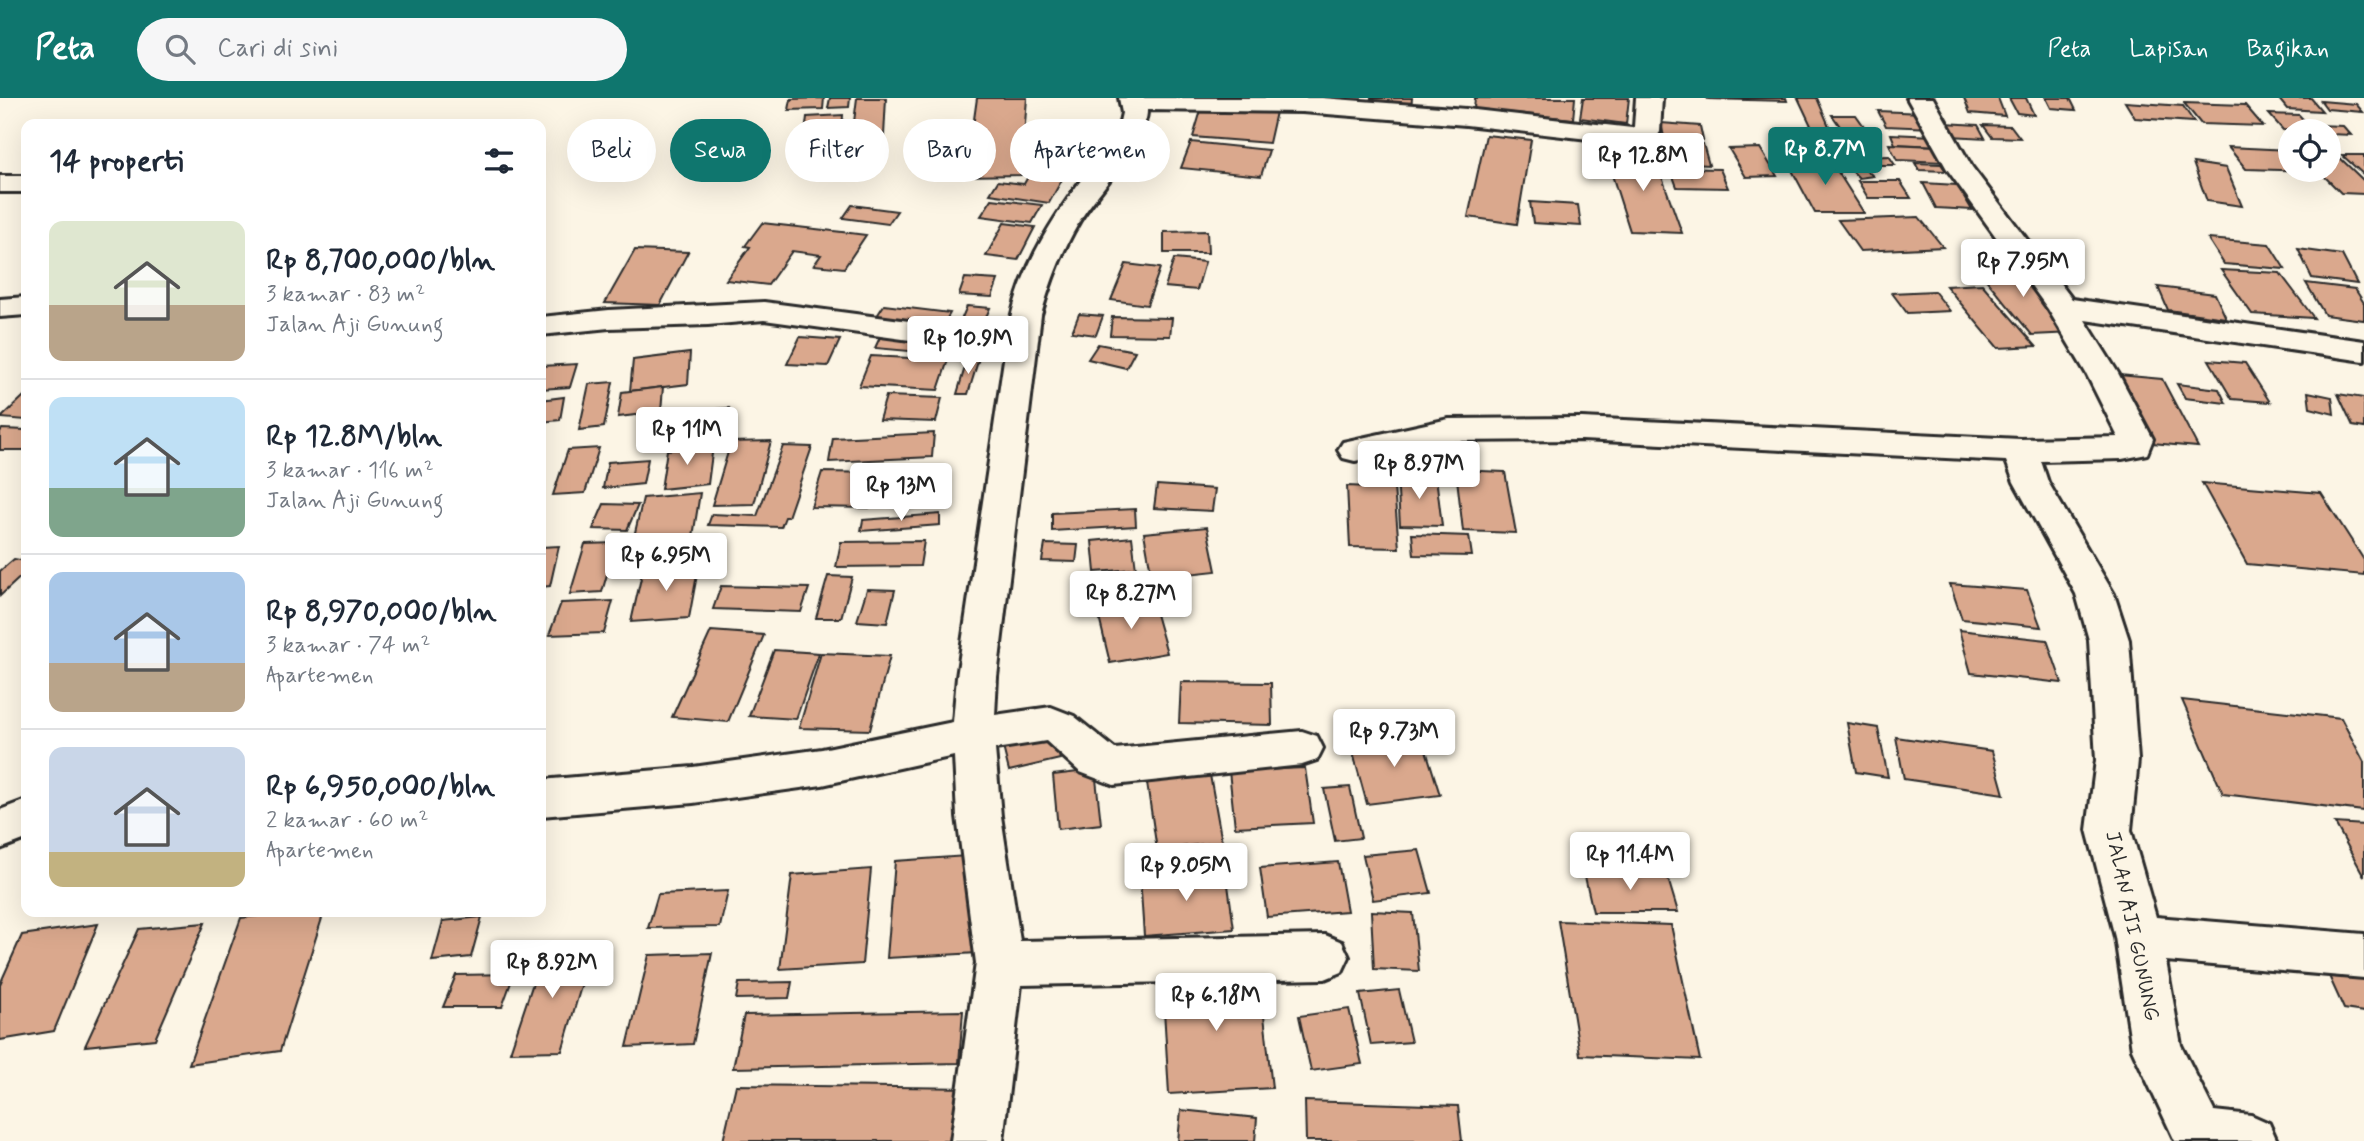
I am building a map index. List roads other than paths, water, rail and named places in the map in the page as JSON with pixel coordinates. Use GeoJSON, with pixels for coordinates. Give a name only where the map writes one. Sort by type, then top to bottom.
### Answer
{"type":"FeatureCollection","features":[{"type":"Feature","properties":{"kind":"street"},"geometry":{"type":"LineString","coordinates":[[978,1141],[1000,963],[979,816],[973,734],[977,677],[1026,315],[1037,277],[1064,223],[1131,130],[1135,113],[1133,100],[1453,107],[1632,135],[1647,132],[1649,98]]}},
{"type":"Feature","properties":{"kind":"street"},"geometry":{"type":"LineString","coordinates":[[1355,450],[1448,430],[1569,429],[2020,450],[2135,446],[2136,439],[2102,373],[2062,307],[1960,169],[1920,98]]}},
{"type":"Feature","properties":{"kind":"street"},"geometry":{"type":"LineString","coordinates":[[0,184],[21,184]]}},
{"type":"Feature","properties":{"kind":"street"},"geometry":{"type":"LineString","coordinates":[[0,308],[21,306]]}},
{"type":"Feature","properties":{"kind":"street"},"geometry":{"type":"LineString","coordinates":[[2062,307],[2364,351]]}},
{"type":"Feature","properties":{"kind":"street"},"geometry":{"type":"LineString","coordinates":[[546,325],[609,319],[708,316],[764,311],[1022,345]]}},
{"type":"Feature","properties":{"kind":"street","name":"JALAN AJI GUNUNG"},"geometry":{"type":"LineString","coordinates":[[2020,450],[2031,482],[2095,594],[2109,640],[2117,760],[2109,831],[2138,937],[2157,1049],[2200,1138]]}},
{"type":"Feature","properties":{"kind":"street"},"geometry":{"type":"LineString","coordinates":[[546,798],[732,780],[822,766],[973,734],[1051,724],[1095,760],[1114,767],[1302,748]]}},
{"type":"Feature","properties":{"kind":"street"},"geometry":{"type":"LineString","coordinates":[[0,830],[21,821]]}},
{"type":"Feature","properties":{"kind":"street"},"geometry":{"type":"LineString","coordinates":[[2138,937],[2364,956]]}},
{"type":"Feature","properties":{"kind":"street"},"geometry":{"type":"LineString","coordinates":[[1000,963],[1325,957]]}},
{"type":"Feature","properties":{"kind":"street"},"geometry":{"type":"LineString","coordinates":[[2200,1138],[2251,1141]]}}]}
